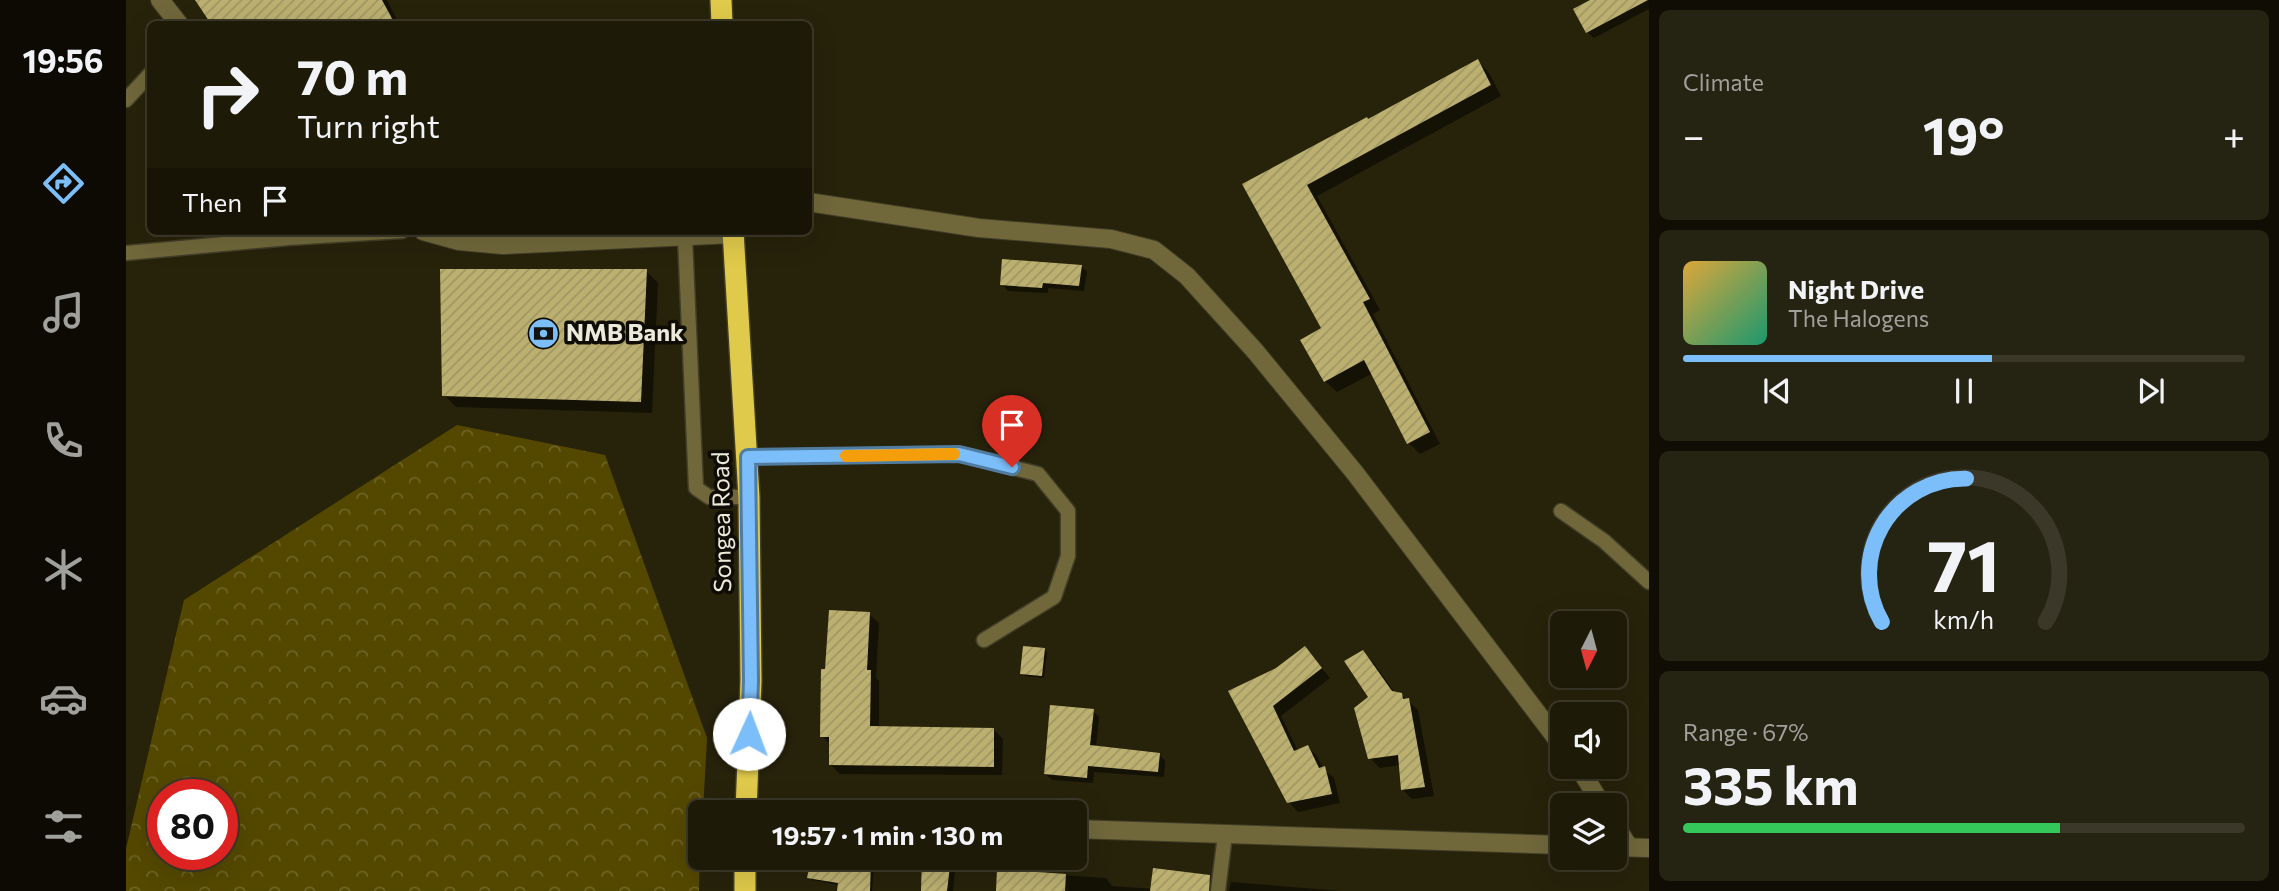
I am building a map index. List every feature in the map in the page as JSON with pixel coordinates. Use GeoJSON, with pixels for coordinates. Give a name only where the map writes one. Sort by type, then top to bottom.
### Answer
{"type":"FeatureCollection","features":[{"type":"Feature","properties":{"kind":"highway"},"geometry":{"type":"LineString","coordinates":[[721,0],[722,21]]}},
{"type":"Feature","properties":{"kind":"highway","name":"Songea Road"},"geometry":{"type":"LineString","coordinates":[[733,235],[749,497],[751,681],[746,800]]}},
{"type":"Feature","properties":{"kind":"highway"},"geometry":{"type":"LineString","coordinates":[[745,870],[745,891]]}},
{"type":"Feature","properties":{"kind":"street"},"geometry":{"type":"LineString","coordinates":[[160,0],[177,21]]}},
{"type":"Feature","properties":{"kind":"street"},"geometry":{"type":"LineString","coordinates":[[812,203],[978,228],[1111,239],[1154,250],[1187,276],[1255,351],[1355,473],[1550,730]]}},
{"type":"Feature","properties":{"kind":"street"},"geometry":{"type":"LineString","coordinates":[[437,235],[459,241],[503,245],[714,235]]}},
{"type":"Feature","properties":{"kind":"street"},"geometry":{"type":"LineString","coordinates":[[1087,830],[1550,845]]}},
{"type":"Feature","properties":{"kind":"street"},"geometry":{"type":"LineString","coordinates":[[1627,847],[1649,848]]}},
{"type":"Feature","properties":{"kind":"lane"},"geometry":{"type":"LineString","coordinates":[[126,100],[147,77]]}},
{"type":"Feature","properties":{"kind":"lane"},"geometry":{"type":"LineString","coordinates":[[126,253],[337,235]]}},
{"type":"Feature","properties":{"kind":"lane"},"geometry":{"type":"LineString","coordinates":[[685,238],[696,488],[709,497],[749,497]]}},
{"type":"Feature","properties":{"kind":"lane"},"geometry":{"type":"LineString","coordinates":[[748,457],[959,454],[1038,474],[1068,511],[1068,556],[1054,597],[984,640]]}},
{"type":"Feature","properties":{"kind":"lane"},"geometry":{"type":"LineString","coordinates":[[1560,511],[1604,541],[1649,582]]}},
{"type":"Feature","properties":{"kind":"lane"},"geometry":{"type":"LineString","coordinates":[[1218,891],[1225,835]]}},
{"type":"Feature","properties":{"kind":"green space"},"geometry":{"type":"Polygon","coordinates":[[[457,425],[605,455],[707,738],[704,800],[688,800],[688,870],[699,870],[699,891],[126,891],[126,849],[184,600],[457,425]]]}},
{"type":"Feature","properties":{"kind":"building"},"geometry":{"type":"Polygon","coordinates":[[[195,0],[382,0],[393,21],[209,21],[195,0]]]}},
{"type":"Feature","properties":{"kind":"building"},"geometry":{"type":"Polygon","coordinates":[[[1590,0],[1648,0],[1586,33],[1573,9],[1590,0]]]}},
{"type":"Feature","properties":{"kind":"building"},"geometry":{"type":"Polygon","coordinates":[[[1478,59],[1491,85],[1307,185],[1370,299],[1363,302],[1430,432],[1407,444],[1364,360],[1324,382],[1300,340],[1321,328],[1242,184],[1478,59]]]}},
{"type":"Feature","properties":{"kind":"building"},"geometry":{"type":"Polygon","coordinates":[[[1002,259],[1082,265],[1079,286],[1043,283],[1042,288],[1000,285],[1002,259]]]}},
{"type":"Feature","properties":{"kind":"building","name":"NMB Bank"},"geometry":{"type":"Polygon","coordinates":[[[440,269],[647,269],[641,402],[442,396],[440,269]]]}},
{"type":"Feature","properties":{"kind":"building"},"geometry":{"type":"Polygon","coordinates":[[[829,610],[870,612],[867,670],[871,670],[870,726],[994,728],[994,767],[829,765],[829,737],[820,737],[821,669],[825,669],[829,610]]]}},
{"type":"Feature","properties":{"kind":"building"},"geometry":{"type":"Polygon","coordinates":[[[1023,646],[1045,648],[1042,676],[1020,674],[1023,646]]]}},
{"type":"Feature","properties":{"kind":"building"},"geometry":{"type":"Polygon","coordinates":[[[1305,646],[1322,668],[1273,706],[1294,751],[1308,745],[1319,768],[1325,766],[1332,794],[1287,803],[1228,691],[1276,668],[1305,646]]]}},
{"type":"Feature","properties":{"kind":"building"},"geometry":{"type":"Polygon","coordinates":[[[1363,650],[1392,691],[1402,693],[1403,699],[1409,698],[1425,787],[1401,790],[1398,755],[1368,759],[1354,708],[1368,697],[1344,661],[1363,650]]]}},
{"type":"Feature","properties":{"kind":"building"},"geometry":{"type":"Polygon","coordinates":[[[1050,705],[1094,709],[1090,745],[1160,753],[1158,772],[1088,766],[1087,778],[1044,774],[1050,705]]]}},
{"type":"Feature","properties":{"kind":"building"},"geometry":{"type":"Polygon","coordinates":[[[1153,868],[1210,875],[1209,891],[1150,891],[1153,868]]]}},
{"type":"Feature","properties":{"kind":"building"},"geometry":{"type":"Polygon","coordinates":[[[809,870],[871,870],[870,891],[837,891],[838,883],[807,878],[809,870]]]}},
{"type":"Feature","properties":{"kind":"building"},"geometry":{"type":"Polygon","coordinates":[[[922,870],[950,870],[947,891],[921,891],[922,870]]]}},
{"type":"Feature","properties":{"kind":"building"},"geometry":{"type":"Polygon","coordinates":[[[997,870],[1066,874],[1065,891],[996,891],[997,870]]]}},
{"type":"Feature","properties":{"kind":"slow traffic"},"geometry":{"type":"LineString","coordinates":[[846,456],[954,454]]}},
{"type":"Feature","properties":{"kind":"place","name":"NMB Bank"},"geometry":{"type":"Point","coordinates":[543,333]}},
{"type":"Feature","properties":{"kind":"route"},"geometry":{"type":"LineString","coordinates":[[749,734],[751,681],[748,457],[959,454],[1012,467]]}}]}
